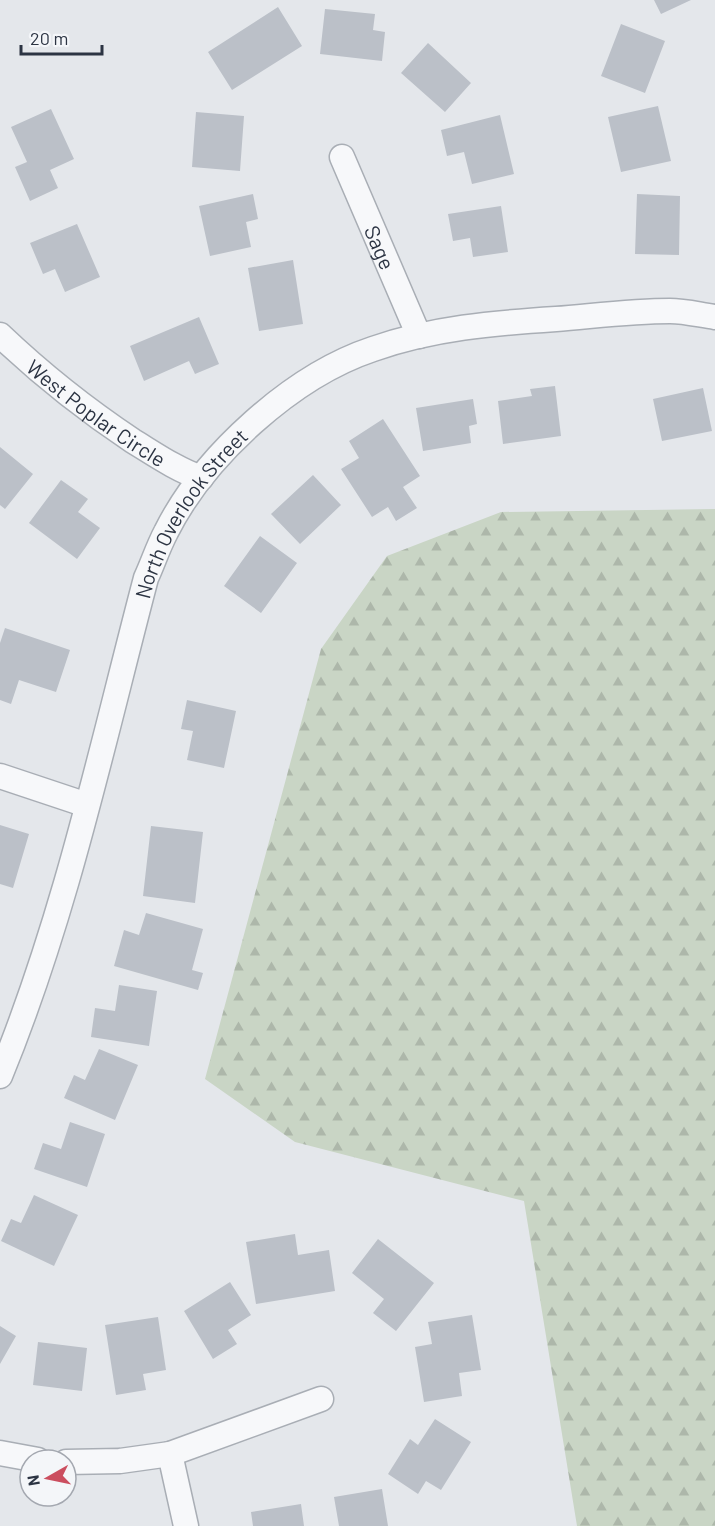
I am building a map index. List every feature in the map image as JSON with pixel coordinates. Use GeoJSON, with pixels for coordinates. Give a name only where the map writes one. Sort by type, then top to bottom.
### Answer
{"type":"FeatureCollection","features":[{"type":"Feature","properties":{"kind":"street","name":"Sage"},"geometry":{"type":"LineString","coordinates":[[342,157],[419,336]]}},
{"type":"Feature","properties":{"kind":"street","name":"North Overlook Street"},"geometry":{"type":"LineString","coordinates":[[0,1076],[26,1014],[69,882],[146,578],[166,531],[201,478],[239,436],[284,398],[329,369],[372,349],[419,336],[478,324],[671,311],[715,317]]}},
{"type":"Feature","properties":{"kind":"street","name":"West Poplar Circle"},"geometry":{"type":"LineString","coordinates":[[0,335],[37,371],[96,416],[178,470],[201,478]]}},
{"type":"Feature","properties":{"kind":"street"},"geometry":{"type":"LineString","coordinates":[[0,776],[87,805]]}},
{"type":"Feature","properties":{"kind":"street"},"geometry":{"type":"LineString","coordinates":[[78,1462],[120,1461],[170,1454],[321,1399]]}},
{"type":"Feature","properties":{"kind":"street"},"geometry":{"type":"LineString","coordinates":[[0,1453],[18,1456]]}},
{"type":"Feature","properties":{"kind":"street"},"geometry":{"type":"LineString","coordinates":[[170,1454],[186,1526]]}},
{"type":"Feature","properties":{"kind":"green space"},"geometry":{"type":"Polygon","coordinates":[[[715,509],[715,1526],[577,1526],[524,1201],[295,1142],[205,1079],[321,649],[387,556],[501,512],[715,509]]]}},
{"type":"Feature","properties":{"kind":"building"},"geometry":{"type":"Polygon","coordinates":[[[654,0],[691,0],[661,14],[654,0]]]}},
{"type":"Feature","properties":{"kind":"building"},"geometry":{"type":"Polygon","coordinates":[[[278,7],[302,46],[232,90],[208,52],[278,7]]]}},
{"type":"Feature","properties":{"kind":"building"},"geometry":{"type":"Polygon","coordinates":[[[325,9],[375,14],[373,30],[385,32],[382,61],[320,54],[325,9]]]}},
{"type":"Feature","properties":{"kind":"building"},"geometry":{"type":"Polygon","coordinates":[[[621,24],[665,41],[645,93],[601,76],[621,24]]]}},
{"type":"Feature","properties":{"kind":"building"},"geometry":{"type":"Polygon","coordinates":[[[428,43],[471,83],[445,112],[401,73],[428,43]]]}},
{"type":"Feature","properties":{"kind":"building"},"geometry":{"type":"Polygon","coordinates":[[[658,106],[671,161],[621,172],[608,117],[658,106]]]}},
{"type":"Feature","properties":{"kind":"building"},"geometry":{"type":"Polygon","coordinates":[[[51,109],[74,159],[50,170],[58,188],[30,201],[15,167],[27,162],[11,127],[51,109]]]}},
{"type":"Feature","properties":{"kind":"building"},"geometry":{"type":"Polygon","coordinates":[[[196,112],[244,116],[240,171],[192,167],[196,112]]]}},
{"type":"Feature","properties":{"kind":"building"},"geometry":{"type":"Polygon","coordinates":[[[500,115],[514,174],[472,184],[464,152],[447,156],[441,130],[500,115]]]}},
{"type":"Feature","properties":{"kind":"building"},"geometry":{"type":"Polygon","coordinates":[[[253,194],[258,219],[246,222],[251,247],[210,256],[199,206],[253,194]]]}},
{"type":"Feature","properties":{"kind":"building"},"geometry":{"type":"Polygon","coordinates":[[[637,194],[680,196],[679,255],[635,254],[637,194]]]}},
{"type":"Feature","properties":{"kind":"building"},"geometry":{"type":"Polygon","coordinates":[[[501,206],[508,252],[473,257],[470,238],[453,241],[448,214],[501,206]]]}},
{"type":"Feature","properties":{"kind":"building"},"geometry":{"type":"Polygon","coordinates":[[[77,224],[100,277],[65,292],[55,269],[43,274],[30,243],[77,224]]]}},
{"type":"Feature","properties":{"kind":"building"},"geometry":{"type":"Polygon","coordinates":[[[293,260],[303,324],[259,331],[248,268],[293,260]]]}},
{"type":"Feature","properties":{"kind":"building"},"geometry":{"type":"Polygon","coordinates":[[[199,317],[219,364],[195,374],[189,361],[144,381],[130,346],[199,317]]]}},
{"type":"Feature","properties":{"kind":"building"},"geometry":{"type":"Polygon","coordinates":[[[555,386],[561,436],[503,444],[498,401],[532,396],[530,389],[555,386]]]}},
{"type":"Feature","properties":{"kind":"building"},"geometry":{"type":"Polygon","coordinates":[[[703,388],[712,431],[662,441],[653,399],[703,388]]]}},
{"type":"Feature","properties":{"kind":"building"},"geometry":{"type":"Polygon","coordinates":[[[473,399],[477,424],[469,426],[471,443],[423,451],[416,408],[473,399]]]}},
{"type":"Feature","properties":{"kind":"building"},"geometry":{"type":"Polygon","coordinates":[[[383,419],[420,476],[403,487],[417,508],[396,521],[388,507],[372,517],[341,469],[359,458],[349,441],[383,419]]]}},
{"type":"Feature","properties":{"kind":"building"},"geometry":{"type":"Polygon","coordinates":[[[0,447],[33,474],[5,509],[0,505],[0,447]]]}},
{"type":"Feature","properties":{"kind":"building"},"geometry":{"type":"Polygon","coordinates":[[[313,475],[341,505],[300,544],[271,514],[313,475]]]}},
{"type":"Feature","properties":{"kind":"building"},"geometry":{"type":"Polygon","coordinates":[[[61,480],[88,499],[78,512],[100,528],[77,559],[29,523],[61,480]]]}},
{"type":"Feature","properties":{"kind":"building"},"geometry":{"type":"Polygon","coordinates":[[[260,536],[297,563],[261,613],[224,586],[260,536]]]}},
{"type":"Feature","properties":{"kind":"building"},"geometry":{"type":"Polygon","coordinates":[[[5,628],[70,650],[56,692],[19,680],[11,704],[0,700],[0,643],[5,628]]]}},
{"type":"Feature","properties":{"kind":"building"},"geometry":{"type":"Polygon","coordinates":[[[187,700],[236,711],[224,768],[187,760],[193,731],[181,729],[187,700]]]}},
{"type":"Feature","properties":{"kind":"building"},"geometry":{"type":"Polygon","coordinates":[[[0,825],[29,834],[13,888],[0,884],[0,825]]]}},
{"type":"Feature","properties":{"kind":"building"},"geometry":{"type":"Polygon","coordinates":[[[151,826],[203,832],[195,903],[143,896],[151,826]]]}},
{"type":"Feature","properties":{"kind":"building"},"geometry":{"type":"Polygon","coordinates":[[[146,913],[203,929],[192,970],[203,973],[198,990],[114,966],[124,930],[139,935],[146,913]]]}},
{"type":"Feature","properties":{"kind":"building"},"geometry":{"type":"Polygon","coordinates":[[[119,985],[157,991],[149,1046],[91,1037],[95,1008],[115,1011],[119,985]]]}},
{"type":"Feature","properties":{"kind":"building"},"geometry":{"type":"Polygon","coordinates":[[[99,1049],[138,1065],[115,1120],[64,1098],[74,1075],[85,1080],[99,1049]]]}},
{"type":"Feature","properties":{"kind":"building"},"geometry":{"type":"Polygon","coordinates":[[[70,1122],[105,1134],[87,1187],[34,1169],[43,1143],[61,1149],[70,1122]]]}},
{"type":"Feature","properties":{"kind":"building"},"geometry":{"type":"Polygon","coordinates":[[[34,1195],[78,1215],[54,1266],[1,1241],[11,1219],[21,1223],[34,1195]]]}},
{"type":"Feature","properties":{"kind":"building"},"geometry":{"type":"Polygon","coordinates":[[[295,1234],[298,1255],[329,1250],[335,1291],[256,1304],[246,1242],[295,1234]]]}},
{"type":"Feature","properties":{"kind":"building"},"geometry":{"type":"Polygon","coordinates":[[[378,1239],[434,1283],[396,1331],[373,1313],[384,1299],[352,1273],[378,1239]]]}},
{"type":"Feature","properties":{"kind":"building"},"geometry":{"type":"Polygon","coordinates":[[[230,1282],[251,1315],[228,1330],[237,1344],[213,1359],[184,1311],[230,1282]]]}},
{"type":"Feature","properties":{"kind":"building"},"geometry":{"type":"Polygon","coordinates":[[[472,1315],[481,1370],[459,1373],[462,1396],[424,1402],[415,1347],[432,1344],[428,1322],[472,1315]]]}},
{"type":"Feature","properties":{"kind":"building"},"geometry":{"type":"Polygon","coordinates":[[[158,1317],[166,1370],[143,1374],[146,1390],[116,1395],[105,1325],[158,1317]]]}},
{"type":"Feature","properties":{"kind":"building"},"geometry":{"type":"Polygon","coordinates":[[[0,1326],[16,1336],[0,1364],[0,1326]]]}},
{"type":"Feature","properties":{"kind":"building"},"geometry":{"type":"Polygon","coordinates":[[[38,1342],[87,1348],[82,1391],[33,1385],[38,1342]]]}},
{"type":"Feature","properties":{"kind":"building"},"geometry":{"type":"Polygon","coordinates":[[[435,1419],[471,1442],[441,1490],[426,1481],[418,1494],[388,1474],[410,1439],[418,1445],[435,1419]]]}},
{"type":"Feature","properties":{"kind":"building"},"geometry":{"type":"Polygon","coordinates":[[[382,1489],[388,1526],[339,1526],[334,1497],[382,1489]]]}},
{"type":"Feature","properties":{"kind":"building"},"geometry":{"type":"Polygon","coordinates":[[[301,1504],[304,1526],[253,1526],[251,1512],[301,1504]]]}}]}
